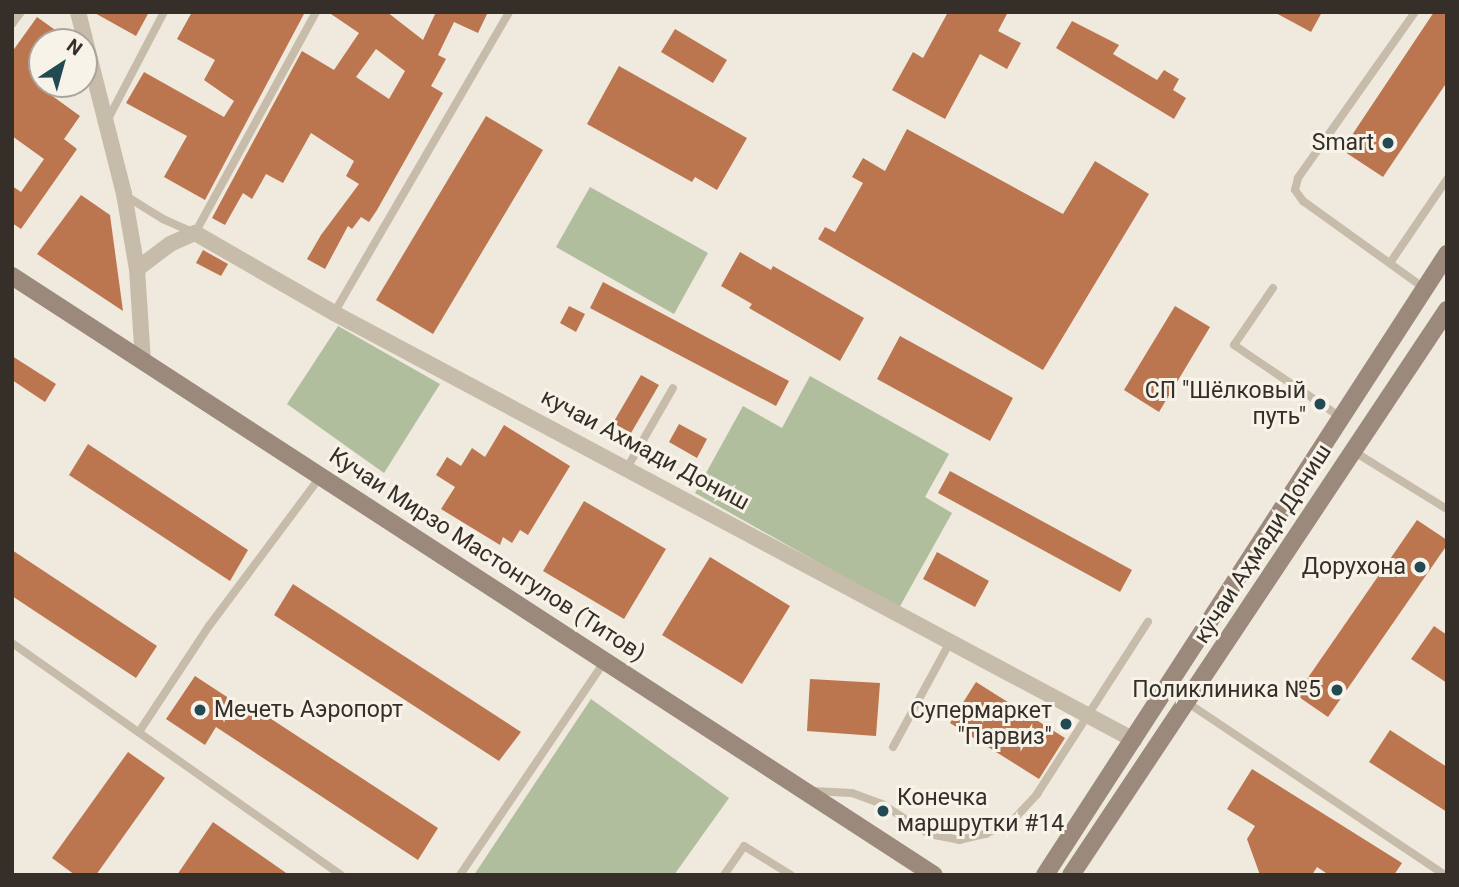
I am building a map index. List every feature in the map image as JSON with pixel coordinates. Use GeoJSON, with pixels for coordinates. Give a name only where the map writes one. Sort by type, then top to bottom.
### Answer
{"type":"FeatureCollection","features":[{"type":"Feature","properties":{"kind":"street"},"geometry":{"type":"LineString","coordinates":[[78,12],[124,194],[137,269],[143,361]]}},
{"type":"Feature","properties":{"kind":"street"},"geometry":{"type":"LineString","coordinates":[[137,269],[170,244],[195,233]]}},
{"type":"Feature","properties":{"kind":"street","name":"кучаи Ахмади Дониш"},"geometry":{"type":"LineString","coordinates":[[195,233],[334,313],[1134,740]]}},
{"type":"Feature","properties":{"kind":"street"},"geometry":{"type":"LineString","coordinates":[[1045,875],[1447,254]]}},
{"type":"Feature","properties":{"kind":"street","name":"Кучаи Мирзо Мастонгулов (Титов)"},"geometry":{"type":"LineString","coordinates":[[12,276],[934,875]]}},
{"type":"Feature","properties":{"kind":"street","name":"кӯчаи Аҳмади Дониш"},"geometry":{"type":"LineString","coordinates":[[1075,871],[1447,310]]}},
{"type":"Feature","properties":{"kind":"street"},"geometry":{"type":"LineString","coordinates":[[1032,875],[1061,848]]}},
{"type":"Feature","properties":{"kind":"lane"},"geometry":{"type":"LineString","coordinates":[[12,24],[21,12]]}},
{"type":"Feature","properties":{"kind":"lane"},"geometry":{"type":"LineString","coordinates":[[106,123],[164,12]]}},
{"type":"Feature","properties":{"kind":"lane"},"geometry":{"type":"LineString","coordinates":[[124,194],[163,219],[195,233],[316,12]]}},
{"type":"Feature","properties":{"kind":"lane"},"geometry":{"type":"LineString","coordinates":[[334,313],[509,12]]}},
{"type":"Feature","properties":{"kind":"lane"},"geometry":{"type":"LineString","coordinates":[[1415,12],[1298,177],[1295,190],[1303,201],[1424,288]]}},
{"type":"Feature","properties":{"kind":"lane"},"geometry":{"type":"LineString","coordinates":[[1390,264],[1447,180]]}},
{"type":"Feature","properties":{"kind":"lane"},"geometry":{"type":"LineString","coordinates":[[1273,288],[1234,345],[1342,418]]}},
{"type":"Feature","properties":{"kind":"lane"},"geometry":{"type":"LineString","coordinates":[[627,468],[673,388]]}},
{"type":"Feature","properties":{"kind":"lane"},"geometry":{"type":"LineString","coordinates":[[1353,451],[1447,509]]}},
{"type":"Feature","properties":{"kind":"lane"},"geometry":{"type":"LineString","coordinates":[[139,732],[209,626],[321,476]]}},
{"type":"Feature","properties":{"kind":"lane"},"geometry":{"type":"LineString","coordinates":[[805,791],[852,793],[882,804],[929,834],[959,840],[986,834],[1015,818],[1037,794],[1090,716],[1148,622]]}},
{"type":"Feature","properties":{"kind":"lane"},"geometry":{"type":"LineString","coordinates":[[892,747],[951,641]]}},
{"type":"Feature","properties":{"kind":"lane"},"geometry":{"type":"LineString","coordinates":[[12,643],[341,875]]}},
{"type":"Feature","properties":{"kind":"lane"},"geometry":{"type":"LineString","coordinates":[[460,875],[605,661]]}},
{"type":"Feature","properties":{"kind":"lane"},"geometry":{"type":"LineString","coordinates":[[1188,703],[1445,875]]}},
{"type":"Feature","properties":{"kind":"lane"},"geometry":{"type":"LineString","coordinates":[[724,875],[744,846],[791,875]]}},
{"type":"Feature","properties":{"kind":"green space"},"geometry":{"type":"Polygon","coordinates":[[[590,187],[708,253],[674,314],[556,247],[590,187]]]}},
{"type":"Feature","properties":{"kind":"green space"},"geometry":{"type":"Polygon","coordinates":[[[338,326],[440,384],[384,473],[287,404],[338,326]]]}},
{"type":"Feature","properties":{"kind":"green space"},"geometry":{"type":"Polygon","coordinates":[[[810,376],[949,454],[925,497],[952,513],[899,608],[695,493],[743,406],[782,428],[810,376]]]}},
{"type":"Feature","properties":{"kind":"green space"},"geometry":{"type":"Polygon","coordinates":[[[591,699],[729,798],[674,875],[474,875],[591,699]]]}},
{"type":"Feature","properties":{"kind":"building"},"geometry":{"type":"Polygon","coordinates":[[[93,12],[149,12],[136,36],[93,12]]]}},
{"type":"Feature","properties":{"kind":"building"},"geometry":{"type":"Polygon","coordinates":[[[192,12],[305,12],[205,200],[164,177],[187,136],[126,103],[144,72],[224,117],[234,101],[204,80],[215,60],[177,39],[192,12]]]}},
{"type":"Feature","properties":{"kind":"building"},"geometry":{"type":"Polygon","coordinates":[[[328,12],[387,12],[423,40],[436,12],[488,12],[478,33],[454,22],[438,55],[446,59],[431,86],[443,93],[369,222],[361,217],[352,229],[348,226],[325,269],[307,259],[321,235],[359,184],[346,176],[354,161],[311,133],[283,183],[266,174],[252,199],[243,193],[225,225],[212,218],[302,51],[334,70],[359,33],[328,12]],[[376,49],[356,77],[389,99],[405,71],[376,49]]]}},
{"type":"Feature","properties":{"kind":"building"},"geometry":{"type":"Polygon","coordinates":[[[948,12],[1008,12],[998,31],[1021,43],[1007,69],[980,54],[945,119],[892,90],[913,52],[923,58],[948,12]]]}},
{"type":"Feature","properties":{"kind":"building"},"geometry":{"type":"Polygon","coordinates":[[[1274,12],[1322,12],[1311,32],[1274,12]]]}},
{"type":"Feature","properties":{"kind":"building"},"geometry":{"type":"Polygon","coordinates":[[[1434,12],[1447,12],[1447,82],[1383,177],[1342,150],[1434,12]]]}},
{"type":"Feature","properties":{"kind":"building"},"geometry":{"type":"Polygon","coordinates":[[[37,17],[52,28],[29,28],[37,17]]]}},
{"type":"Feature","properties":{"kind":"building"},"geometry":{"type":"Polygon","coordinates":[[[1072,21],[1119,45],[1113,54],[1157,80],[1164,70],[1179,79],[1173,90],[1186,98],[1174,119],[1056,48],[1072,21]]]}},
{"type":"Feature","properties":{"kind":"building"},"geometry":{"type":"Polygon","coordinates":[[[675,29],[727,60],[713,83],[661,52],[675,29]]]}},
{"type":"Feature","properties":{"kind":"building"},"geometry":{"type":"Polygon","coordinates":[[[28,30],[28,98],[55,98],[80,116],[64,139],[77,149],[21,229],[12,223],[12,186],[21,192],[44,159],[12,136],[12,52],[28,30]]]}},
{"type":"Feature","properties":{"kind":"building"},"geometry":{"type":"Polygon","coordinates":[[[619,66],[747,138],[717,190],[695,177],[692,182],[587,124],[619,66]]]}},
{"type":"Feature","properties":{"kind":"building"},"geometry":{"type":"Polygon","coordinates":[[[486,116],[543,150],[433,334],[376,300],[486,116]]]}},
{"type":"Feature","properties":{"kind":"building"},"geometry":{"type":"Polygon","coordinates":[[[907,129],[1063,214],[1095,161],[1149,194],[1043,370],[818,239],[825,227],[835,232],[863,183],[852,177],[863,158],[885,171],[907,129]]]}},
{"type":"Feature","properties":{"kind":"building"},"geometry":{"type":"Polygon","coordinates":[[[81,195],[110,215],[123,311],[37,254],[81,195]]]}},
{"type":"Feature","properties":{"kind":"building"},"geometry":{"type":"Polygon","coordinates":[[[203,250],[228,264],[221,276],[196,263],[203,250]]]}},
{"type":"Feature","properties":{"kind":"building"},"geometry":{"type":"Polygon","coordinates":[[[740,252],[771,270],[773,266],[864,318],[840,361],[749,308],[752,304],[721,286],[740,252]]]}},
{"type":"Feature","properties":{"kind":"building"},"geometry":{"type":"Polygon","coordinates":[[[603,282],[789,381],[776,406],[590,308],[603,282]]]}},
{"type":"Feature","properties":{"kind":"building"},"geometry":{"type":"Polygon","coordinates":[[[569,306],[585,314],[576,332],[560,323],[569,306]]]}},
{"type":"Feature","properties":{"kind":"building"},"geometry":{"type":"Polygon","coordinates":[[[1175,306],[1210,327],[1159,412],[1124,390],[1175,306]]]}},
{"type":"Feature","properties":{"kind":"building"},"geometry":{"type":"Polygon","coordinates":[[[900,336],[1013,398],[990,441],[877,379],[900,336]]]}},
{"type":"Feature","properties":{"kind":"building"},"geometry":{"type":"Polygon","coordinates":[[[12,356],[56,384],[45,402],[12,380],[12,356]]]}},
{"type":"Feature","properties":{"kind":"building"},"geometry":{"type":"Polygon","coordinates":[[[641,375],[659,385],[631,433],[613,423],[641,375]]]}},
{"type":"Feature","properties":{"kind":"building"},"geometry":{"type":"Polygon","coordinates":[[[679,424],[707,439],[697,458],[669,442],[679,424]]]}},
{"type":"Feature","properties":{"kind":"building"},"geometry":{"type":"Polygon","coordinates":[[[504,425],[570,466],[528,535],[520,530],[512,543],[503,537],[500,545],[441,509],[455,487],[436,475],[447,457],[461,466],[472,448],[485,457],[504,425]]]}},
{"type":"Feature","properties":{"kind":"building"},"geometry":{"type":"Polygon","coordinates":[[[88,444],[248,550],[230,581],[69,475],[88,444]]]}},
{"type":"Feature","properties":{"kind":"building"},"geometry":{"type":"Polygon","coordinates":[[[950,471],[1132,570],[1120,592],[938,493],[950,471]]]}},
{"type":"Feature","properties":{"kind":"building"},"geometry":{"type":"Polygon","coordinates":[[[584,501],[666,549],[624,619],[543,571],[584,501]]]}},
{"type":"Feature","properties":{"kind":"building"},"geometry":{"type":"Polygon","coordinates":[[[1417,520],[1447,540],[1447,545],[1328,717],[1296,695],[1417,520]]]}},
{"type":"Feature","properties":{"kind":"building"},"geometry":{"type":"Polygon","coordinates":[[[12,550],[157,646],[136,678],[12,596],[12,550]]]}},
{"type":"Feature","properties":{"kind":"building"},"geometry":{"type":"Polygon","coordinates":[[[937,552],[989,581],[975,607],[923,579],[937,552]]]}},
{"type":"Feature","properties":{"kind":"building"},"geometry":{"type":"Polygon","coordinates":[[[710,557],[790,606],[742,684],[662,635],[710,557]]]}},
{"type":"Feature","properties":{"kind":"building"},"geometry":{"type":"Polygon","coordinates":[[[293,584],[521,732],[499,761],[274,615],[293,584]]]}},
{"type":"Feature","properties":{"kind":"building"},"geometry":{"type":"Polygon","coordinates":[[[1434,626],[1447,635],[1447,683],[1411,659],[1434,626]]]}},
{"type":"Feature","properties":{"kind":"building"},"geometry":{"type":"Polygon","coordinates":[[[195,676],[250,712],[253,707],[438,828],[418,860],[216,727],[205,745],[166,719],[195,676]]]}},
{"type":"Feature","properties":{"kind":"building"},"geometry":{"type":"Polygon","coordinates":[[[810,679],[880,683],[876,736],[807,731],[810,679]]]}},
{"type":"Feature","properties":{"kind":"building"},"geometry":{"type":"Polygon","coordinates":[[[976,682],[1065,738],[1039,779],[950,723],[976,682]]]}},
{"type":"Feature","properties":{"kind":"building"},"geometry":{"type":"Polygon","coordinates":[[[1390,730],[1447,767],[1447,812],[1369,762],[1390,730]]]}},
{"type":"Feature","properties":{"kind":"building"},"geometry":{"type":"Polygon","coordinates":[[[128,752],[165,778],[96,875],[75,875],[52,858],[128,752]]]}},
{"type":"Feature","properties":{"kind":"building"},"geometry":{"type":"Polygon","coordinates":[[[1252,769],[1402,863],[1394,875],[1329,875],[1317,867],[1312,875],[1260,875],[1247,839],[1255,826],[1227,809],[1252,769]]]}},
{"type":"Feature","properties":{"kind":"building"},"geometry":{"type":"Polygon","coordinates":[[[213,822],[289,875],[177,875],[213,822]]]}},
{"type":"Feature","properties":{"kind":"place","name":"Smart"},"geometry":{"type":"Point","coordinates":[1388,143]}},
{"type":"Feature","properties":{"kind":"place","name":"СП \"Шёлковый путь\""},"geometry":{"type":"Point","coordinates":[1320,404]}},
{"type":"Feature","properties":{"kind":"place","name":"Дорухона"},"geometry":{"type":"Point","coordinates":[1420,567]}},
{"type":"Feature","properties":{"kind":"place","name":"Поликлиника №5"},"geometry":{"type":"Point","coordinates":[1337,690]}},
{"type":"Feature","properties":{"kind":"place","name":"Мечеть Аэропорт"},"geometry":{"type":"Point","coordinates":[200,710]}},
{"type":"Feature","properties":{"kind":"place","name":"Супермаркет \"Парвиз\""},"geometry":{"type":"Point","coordinates":[1066,724]}},
{"type":"Feature","properties":{"kind":"place","name":"Конечка маршрутки #14"},"geometry":{"type":"Point","coordinates":[883,811]}}]}
